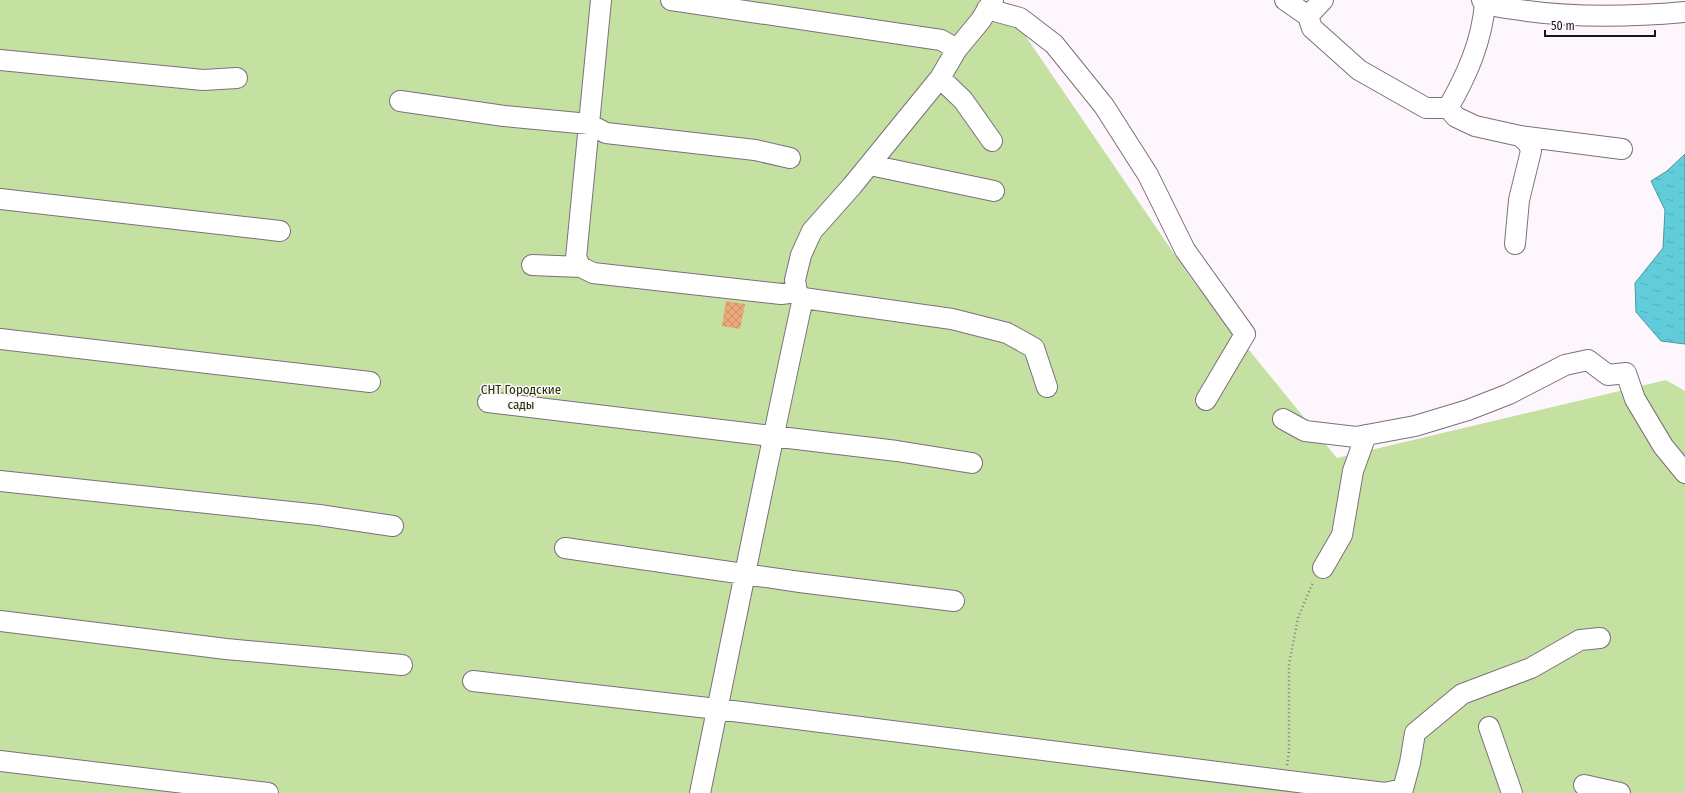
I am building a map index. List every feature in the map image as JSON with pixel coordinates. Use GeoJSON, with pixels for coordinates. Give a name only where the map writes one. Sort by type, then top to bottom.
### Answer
{"type":"FeatureCollection","features":[{"type":"Feature","properties":{"kind":"street"},"geometry":{"type":"LineString","coordinates":[[581,267],[576,258],[601,0]]}},
{"type":"Feature","properties":{"kind":"street"},"geometry":{"type":"LineString","coordinates":[[671,0],[941,40],[957,49]]}},
{"type":"Feature","properties":{"kind":"street"},"geometry":{"type":"LineString","coordinates":[[1285,0],[1308,16],[1312,28],[1359,70],[1426,108],[1448,108],[1456,117],[1475,126],[1520,136],[1622,149]]}},
{"type":"Feature","properties":{"kind":"street"},"geometry":{"type":"LineString","coordinates":[[1308,16],[1323,0]]}},
{"type":"Feature","properties":{"kind":"street"},"geometry":{"type":"LineString","coordinates":[[1448,108],[1464,80],[1480,39],[1484,19],[1483,1],[1507,8],[1551,14],[1613,15],[1685,12]]}},
{"type":"Feature","properties":{"kind":"street"},"geometry":{"type":"LineString","coordinates":[[700,793],[746,574],[800,295],[795,280],[801,255],[812,231],[870,164],[940,78],[957,49],[981,20],[990,5],[1020,18],[1054,44],[1104,106],[1148,175],[1185,250],[1245,334],[1206,400]]}},
{"type":"Feature","properties":{"kind":"street"},"geometry":{"type":"LineString","coordinates":[[0,60],[203,80],[237,78]]}},
{"type":"Feature","properties":{"kind":"street"},"geometry":{"type":"LineString","coordinates":[[940,78],[963,100],[992,141]]}},
{"type":"Feature","properties":{"kind":"street"},"geometry":{"type":"LineString","coordinates":[[400,101],[504,116],[589,124],[606,133],[755,150],[790,158]]}},
{"type":"Feature","properties":{"kind":"street"},"geometry":{"type":"LineString","coordinates":[[1515,244],[1519,200],[1531,151],[1528,143],[1520,136]]}},
{"type":"Feature","properties":{"kind":"street"},"geometry":{"type":"LineString","coordinates":[[870,164],[994,191]]}},
{"type":"Feature","properties":{"kind":"street"},"geometry":{"type":"LineString","coordinates":[[0,199],[280,231]]}},
{"type":"Feature","properties":{"kind":"street"},"geometry":{"type":"LineString","coordinates":[[532,265],[581,267],[593,273],[800,295],[952,319],[1007,333],[1034,348],[1047,387]]}},
{"type":"Feature","properties":{"kind":"street"},"geometry":{"type":"LineString","coordinates":[[0,339],[370,382]]}},
{"type":"Feature","properties":{"kind":"street"},"geometry":{"type":"LineString","coordinates":[[1283,419],[1305,431],[1356,437],[1415,426],[1468,410],[1509,394],[1564,365],[1588,360],[1608,375],[1626,373],[1635,399],[1663,446],[1685,473]]}},
{"type":"Feature","properties":{"kind":"street"},"geometry":{"type":"LineString","coordinates":[[488,402],[897,451],[972,463]]}},
{"type":"Feature","properties":{"kind":"street"},"geometry":{"type":"LineString","coordinates":[[1323,568],[1342,535],[1353,471],[1366,435]]}},
{"type":"Feature","properties":{"kind":"street"},"geometry":{"type":"LineString","coordinates":[[0,481],[318,515],[393,526]]}},
{"type":"Feature","properties":{"kind":"street"},"geometry":{"type":"LineString","coordinates":[[565,548],[746,574],[954,601]]}},
{"type":"Feature","properties":{"kind":"street"},"geometry":{"type":"LineString","coordinates":[[0,621],[226,648],[402,665]]}},
{"type":"Feature","properties":{"kind":"street"},"geometry":{"type":"LineString","coordinates":[[473,681],[717,709],[1386,793],[1403,789],[1410,763],[1414,733],[1462,694],[1531,668],[1580,640],[1600,638]]}},
{"type":"Feature","properties":{"kind":"street"},"geometry":{"type":"LineString","coordinates":[[1489,727],[1512,793]]}},
{"type":"Feature","properties":{"kind":"street"},"geometry":{"type":"LineString","coordinates":[[0,761],[268,793]]}},
{"type":"Feature","properties":{"kind":"street"},"geometry":{"type":"LineString","coordinates":[[1584,785],[1620,793]]}},
{"type":"Feature","properties":{"kind":"path"},"geometry":{"type":"LineString","coordinates":[[1285,781],[1289,752],[1289,664],[1298,618],[1313,581],[1323,568]]}},
{"type":"Feature","properties":{"kind":"green space","name":"СНТ Городские сады"},"geometry":{"type":"Polygon","coordinates":[[[0,0],[1001,0],[1192,280],[1337,458],[1666,380],[1685,391],[1685,793],[0,793],[0,0]]]}},
{"type":"Feature","properties":{"kind":"water"},"geometry":{"type":"Polygon","coordinates":[[[1685,154],[1685,344],[1661,341],[1636,312],[1635,283],[1663,248],[1665,210],[1651,181],[1667,171],[1685,154]]]}},
{"type":"Feature","properties":{"kind":"building"},"geometry":{"type":"Polygon","coordinates":[[[726,301],[745,304],[740,329],[722,326],[726,301]]]}}]}
